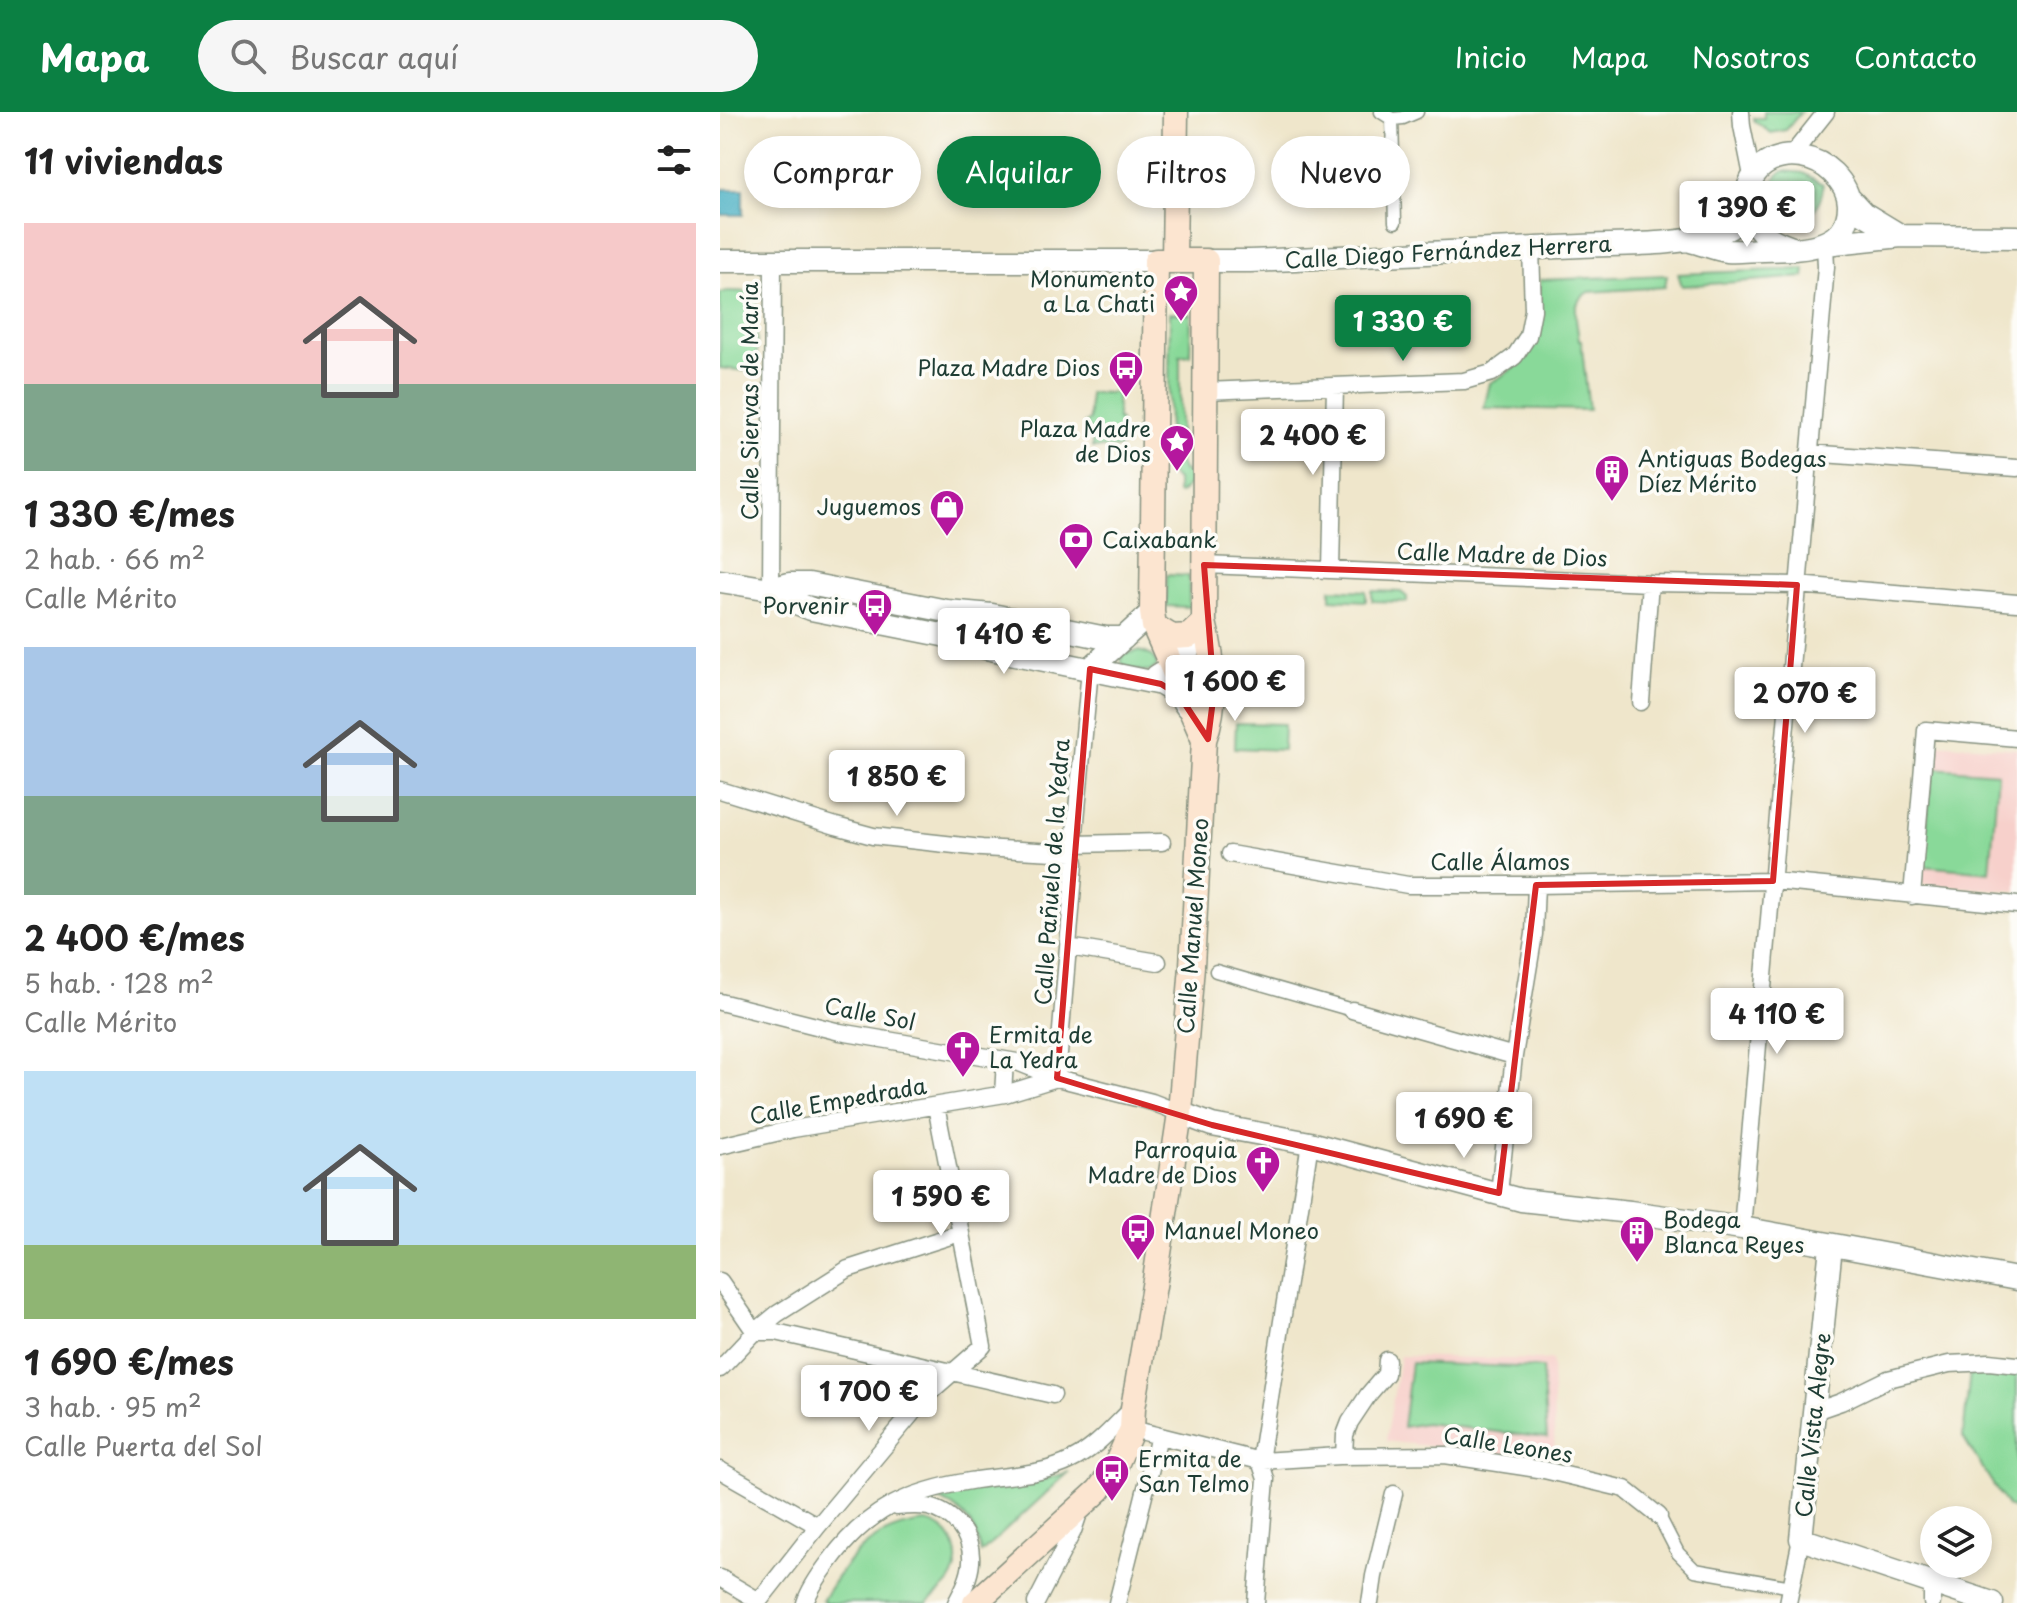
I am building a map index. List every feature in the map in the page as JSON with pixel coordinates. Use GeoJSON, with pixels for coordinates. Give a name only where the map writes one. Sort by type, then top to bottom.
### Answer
{"type":"FeatureCollection","features":[{"type":"Feature","properties":{"kind":"main road"},"geometry":{"type":"LineString","coordinates":[[1176,112],[1165,261],[1153,619],[1199,729]]}},
{"type":"Feature","properties":{"kind":"main road"},"geometry":{"type":"LineString","coordinates":[[1153,619],[1172,637],[1189,636],[1204,622],[1206,261],[1165,261]]}},
{"type":"Feature","properties":{"kind":"main road","name":"Calle Manuel Moneo"},"geometry":{"type":"LineString","coordinates":[[975,1603],[1099,1490],[1114,1469],[1132,1419],[1180,1113],[1192,966],[1199,729],[1211,722],[1214,692],[1211,653],[1204,622]]}},
{"type":"Feature","properties":{"kind":"street"},"geometry":{"type":"LineString","coordinates":[[1395,222],[1386,115],[1403,118],[1417,112]]}},
{"type":"Feature","properties":{"kind":"street"},"geometry":{"type":"LineString","coordinates":[[1741,112],[1752,176],[1747,202],[1753,219],[1776,242],[1795,249],[1901,236],[2017,237]]}},
{"type":"Feature","properties":{"kind":"street"},"geometry":{"type":"LineString","coordinates":[[1791,156],[1826,112]]}},
{"type":"Feature","properties":{"kind":"street"},"geometry":{"type":"LineString","coordinates":[[1752,176],[1762,164],[1776,158],[1791,156],[1811,159],[1828,168],[1841,181],[1849,198],[1863,213],[1901,236]]}},
{"type":"Feature","properties":{"kind":"street"},"geometry":{"type":"LineString","coordinates":[[1825,244],[1845,225],[1849,198]]}},
{"type":"Feature","properties":{"kind":"street","name":"Calle Diego Fernández Herrera"},"geometry":{"type":"LineString","coordinates":[[1206,261],[1690,240],[1730,228],[1739,221],[1747,202]]}},
{"type":"Feature","properties":{"kind":"street","name":"Calle Diego Fernández Herrera"},"geometry":{"type":"LineString","coordinates":[[1690,240],[1726,251],[1795,249]]}},
{"type":"Feature","properties":{"kind":"street"},"geometry":{"type":"LineString","coordinates":[[1742,1228],[1826,267],[1825,244]]}},
{"type":"Feature","properties":{"kind":"street"},"geometry":{"type":"LineString","coordinates":[[1205,391],[1464,381],[1492,373],[1515,356],[1528,336],[1533,310],[1531,249]]}},
{"type":"Feature","properties":{"kind":"street"},"geometry":{"type":"LineString","coordinates":[[720,261],[1165,261]]}},
{"type":"Feature","properties":{"kind":"street","name":"Calle Siervas de María"},"geometry":{"type":"LineString","coordinates":[[771,589],[773,261]]}},
{"type":"Feature","properties":{"kind":"street"},"geometry":{"type":"LineString","coordinates":[[1331,570],[1335,386]]}},
{"type":"Feature","properties":{"kind":"street"},"geometry":{"type":"LineString","coordinates":[[1809,453],[2017,468]]}},
{"type":"Feature","properties":{"kind":"street","name":"Calle Madre de Dios"},"geometry":{"type":"LineString","coordinates":[[1204,565],[1650,583],[1797,585],[2017,603]]}},
{"type":"Feature","properties":{"kind":"street"},"geometry":{"type":"LineString","coordinates":[[720,583],[771,589],[789,584],[809,584],[947,611],[992,615],[1106,638],[1124,638]]}},
{"type":"Feature","properties":{"kind":"street"},"geometry":{"type":"LineString","coordinates":[[1641,702],[1650,583]]}},
{"type":"Feature","properties":{"kind":"street"},"geometry":{"type":"LineString","coordinates":[[771,589],[811,609],[1161,684],[1179,695],[1199,729]]}},
{"type":"Feature","properties":{"kind":"street"},"geometry":{"type":"LineString","coordinates":[[1085,668],[1153,619]]}},
{"type":"Feature","properties":{"kind":"street"},"geometry":{"type":"LineString","coordinates":[[1145,681],[1173,668],[1194,644],[1204,622]]}},
{"type":"Feature","properties":{"kind":"street"},"geometry":{"type":"LineString","coordinates":[[1085,668],[1091,646],[1087,634]]}},
{"type":"Feature","properties":{"kind":"street","name":"Calle Pañuelo de la Yedra"},"geometry":{"type":"LineString","coordinates":[[1057,1078],[1075,863],[1085,668]]}},
{"type":"Feature","properties":{"kind":"street"},"geometry":{"type":"LineString","coordinates":[[1912,896],[1926,730],[2017,738]]}},
{"type":"Feature","properties":{"kind":"street"},"geometry":{"type":"LineString","coordinates":[[720,790],[873,836],[982,848],[1074,848],[1162,842]]}},
{"type":"Feature","properties":{"kind":"street","name":"Calle Álamos"},"geometry":{"type":"LineString","coordinates":[[1230,854],[1408,885],[1773,881],[2017,905]]}},
{"type":"Feature","properties":{"kind":"street"},"geometry":{"type":"LineString","coordinates":[[1499,1193],[1514,1056],[1534,934],[1536,885]]}},
{"type":"Feature","properties":{"kind":"street"},"geometry":{"type":"LineString","coordinates":[[1069,947],[1158,962]]}},
{"type":"Feature","properties":{"kind":"street"},"geometry":{"type":"LineString","coordinates":[[1216,971],[1514,1056]]}},
{"type":"Feature","properties":{"kind":"street","name":"Calle Sol"},"geometry":{"type":"LineString","coordinates":[[720,1002],[840,1032],[1017,1062],[1057,1078],[1152,1102],[1180,1113]]}},
{"type":"Feature","properties":{"kind":"street"},"geometry":{"type":"LineString","coordinates":[[1003,1094],[1005,1061]]}},
{"type":"Feature","properties":{"kind":"street","name":"Calle Empedrada"},"geometry":{"type":"LineString","coordinates":[[720,1146],[793,1129],[1003,1094],[1057,1078]]}},
{"type":"Feature","properties":{"kind":"street"},"geometry":{"type":"LineString","coordinates":[[720,1578],[758,1602],[929,1393],[983,1346],[936,1106]]}},
{"type":"Feature","properties":{"kind":"street"},"geometry":{"type":"LineString","coordinates":[[1180,1113],[1212,1125],[1310,1143],[1521,1200],[1742,1228],[2017,1279]]}},
{"type":"Feature","properties":{"kind":"street"},"geometry":{"type":"LineString","coordinates":[[1256,1603],[1266,1479],[1260,1461],[1310,1143]]}},
{"type":"Feature","properties":{"kind":"street"},"geometry":{"type":"LineString","coordinates":[[720,1369],[777,1314],[848,1269],[960,1233]]}},
{"type":"Feature","properties":{"kind":"street","name":"Calle Vista Alegre"},"geometry":{"type":"LineString","coordinates":[[1790,1595],[1801,1539],[1831,1246]]}},
{"type":"Feature","properties":{"kind":"street"},"geometry":{"type":"LineString","coordinates":[[720,1281],[755,1332]]}},
{"type":"Feature","properties":{"kind":"street"},"geometry":{"type":"LineString","coordinates":[[755,1332],[776,1332],[1053,1395]]}},
{"type":"Feature","properties":{"kind":"street"},"geometry":{"type":"LineString","coordinates":[[1344,1456],[1345,1435],[1350,1422],[1386,1374],[1387,1360]]}},
{"type":"Feature","properties":{"kind":"street"},"geometry":{"type":"LineString","coordinates":[[1815,1411],[1888,1379],[1949,1364],[1989,1362],[2017,1365]]}},
{"type":"Feature","properties":{"kind":"street"},"geometry":{"type":"LineString","coordinates":[[805,1603],[840,1547],[861,1525],[887,1507],[923,1491],[1046,1470],[1090,1449],[1132,1419]]}},
{"type":"Feature","properties":{"kind":"street","name":"Calle Leones"},"geometry":{"type":"LineString","coordinates":[[1132,1419],[1159,1436],[1260,1461],[1445,1455],[1544,1470],[1625,1489],[1659,1516],[1678,1553],[1695,1570],[1790,1595]]}},
{"type":"Feature","properties":{"kind":"street"},"geometry":{"type":"LineString","coordinates":[[1117,1603],[1159,1436]]}},
{"type":"Feature","properties":{"kind":"street"},"geometry":{"type":"LineString","coordinates":[[720,1470],[818,1526]]}},
{"type":"Feature","properties":{"kind":"street"},"geometry":{"type":"LineString","coordinates":[[1370,1603],[1394,1494]]}},
{"type":"Feature","properties":{"kind":"street"},"geometry":{"type":"LineString","coordinates":[[887,1507],[929,1507],[948,1515],[961,1528],[969,1543],[971,1560],[965,1587],[956,1603]]}},
{"type":"Feature","properties":{"kind":"street"},"geometry":{"type":"LineString","coordinates":[[1036,1603],[1073,1531],[1081,1508]]}},
{"type":"Feature","properties":{"kind":"street"},"geometry":{"type":"LineString","coordinates":[[1801,1539],[1932,1594],[1984,1602]]}},
{"type":"Feature","properties":{"kind":"highlighted area"},"geometry":{"type":"Polygon","coordinates":[[[1204,565],[1797,585],[1773,881],[1536,885],[1499,1193],[1212,1125],[1057,1078],[1090,669],[1161,684],[1179,695],[1208,739],[1214,692],[1204,565]]]}},
{"type":"Feature","properties":{"kind":"shaded area"},"geometry":{"type":"Polygon","coordinates":[[[1934,743],[2017,749],[2017,891],[1921,884],[1934,743]]]}},
{"type":"Feature","properties":{"kind":"shaded area"},"geometry":{"type":"Polygon","coordinates":[[[1400,1356],[1552,1360],[1555,1461],[1386,1441],[1400,1356]]]}},
{"type":"Feature","properties":{"kind":"green space"},"geometry":{"type":"Polygon","coordinates":[[[1764,112],[1801,112],[1786,130],[1771,133],[1754,121],[1754,118],[1764,118],[1764,112]]]}},
{"type":"Feature","properties":{"kind":"green space"},"geometry":{"type":"Polygon","coordinates":[[[1784,171],[1803,173],[1823,184],[1820,199],[1806,217],[1787,219],[1779,214],[1774,205],[1773,183],[1784,171]]]}},
{"type":"Feature","properties":{"kind":"green space"},"geometry":{"type":"Polygon","coordinates":[[[1805,269],[1804,277],[1682,286],[1678,274],[1805,269]]]}},
{"type":"Feature","properties":{"kind":"green space"},"geometry":{"type":"Polygon","coordinates":[[[1667,275],[1665,287],[1589,292],[1579,301],[1576,319],[1589,410],[1484,408],[1490,383],[1519,363],[1534,341],[1539,315],[1540,280],[1667,275]]]}},
{"type":"Feature","properties":{"kind":"green space"},"geometry":{"type":"Polygon","coordinates":[[[757,292],[757,372],[720,368],[720,293],[757,292]]]}},
{"type":"Feature","properties":{"kind":"green space"},"geometry":{"type":"Polygon","coordinates":[[[1170,313],[1191,314],[1190,355],[1180,356],[1180,463],[1183,470],[1190,473],[1190,484],[1179,494],[1177,480],[1168,472],[1170,313]]]}},
{"type":"Feature","properties":{"kind":"green space"},"geometry":{"type":"Polygon","coordinates":[[[1089,393],[1117,393],[1120,448],[1092,448],[1092,432],[1084,424],[1089,420],[1089,393]]]}},
{"type":"Feature","properties":{"kind":"green space"},"geometry":{"type":"Polygon","coordinates":[[[1167,575],[1189,576],[1189,607],[1166,606],[1167,575]]]}},
{"type":"Feature","properties":{"kind":"green space"},"geometry":{"type":"Polygon","coordinates":[[[1331,589],[1366,591],[1366,601],[1331,599],[1331,589]]]}},
{"type":"Feature","properties":{"kind":"green space"},"geometry":{"type":"Polygon","coordinates":[[[1372,591],[1401,592],[1407,597],[1407,602],[1372,601],[1372,591]]]}},
{"type":"Feature","properties":{"kind":"green space"},"geometry":{"type":"Polygon","coordinates":[[[1138,651],[1153,657],[1157,666],[1149,672],[1134,670],[1122,663],[1123,654],[1138,651]]]}},
{"type":"Feature","properties":{"kind":"green space"},"geometry":{"type":"Polygon","coordinates":[[[1243,672],[1289,673],[1289,685],[1243,684],[1243,672]]]}},
{"type":"Feature","properties":{"kind":"green space"},"geometry":{"type":"Polygon","coordinates":[[[1236,723],[1284,724],[1283,750],[1235,748],[1236,723]]]}},
{"type":"Feature","properties":{"kind":"green space"},"geometry":{"type":"Polygon","coordinates":[[[1932,768],[1998,773],[1990,872],[1923,866],[1932,768]]]}},
{"type":"Feature","properties":{"kind":"green space"},"geometry":{"type":"Polygon","coordinates":[[[1411,1363],[1542,1368],[1547,1438],[1425,1423],[1403,1427],[1411,1363]]]}},
{"type":"Feature","properties":{"kind":"green space"},"geometry":{"type":"Polygon","coordinates":[[[1970,1372],[2017,1374],[2017,1510],[2007,1506],[1963,1437],[1970,1372]]]}},
{"type":"Feature","properties":{"kind":"green space"},"geometry":{"type":"Polygon","coordinates":[[[1069,1472],[981,1553],[976,1534],[966,1518],[952,1506],[934,1498],[1046,1479],[1069,1472]]]}},
{"type":"Feature","properties":{"kind":"green space"},"geometry":{"type":"Polygon","coordinates":[[[926,1522],[950,1537],[957,1553],[955,1572],[950,1581],[927,1603],[822,1601],[852,1558],[864,1547],[891,1530],[926,1522]]]}},
{"type":"Feature","properties":{"kind":"water"},"geometry":{"type":"Polygon","coordinates":[[[721,189],[743,189],[743,215],[721,215],[721,189]]]}},
{"type":"Feature","properties":{"kind":"place","name":"Monumento a La Chati"},"geometry":{"type":"Point","coordinates":[1181,323]}},
{"type":"Feature","properties":{"kind":"place","name":"Plaza Madre Dios"},"geometry":{"type":"Point","coordinates":[1126,399]}},
{"type":"Feature","properties":{"kind":"place","name":"Plaza Madre de Dios"},"geometry":{"type":"Point","coordinates":[1177,473]}},
{"type":"Feature","properties":{"kind":"place","name":"Antiguas Bodegas Díez Mérito"},"geometry":{"type":"Point","coordinates":[1612,503]}},
{"type":"Feature","properties":{"kind":"place","name":"Juguemos"},"geometry":{"type":"Point","coordinates":[947,538]}},
{"type":"Feature","properties":{"kind":"place","name":"Caixabank"},"geometry":{"type":"Point","coordinates":[1076,571]}},
{"type":"Feature","properties":{"kind":"place","name":"Porvenir"},"geometry":{"type":"Point","coordinates":[875,637]}},
{"type":"Feature","properties":{"kind":"place","name":"Ermita de La Yedra"},"geometry":{"type":"Point","coordinates":[963,1079]}},
{"type":"Feature","properties":{"kind":"place","name":"Parroquia Madre de Dios"},"geometry":{"type":"Point","coordinates":[1263,1194]}},
{"type":"Feature","properties":{"kind":"place","name":"Manuel Moneo"},"geometry":{"type":"Point","coordinates":[1138,1262]}},
{"type":"Feature","properties":{"kind":"place","name":"Bodega Blanca Reyes"},"geometry":{"type":"Point","coordinates":[1637,1264]}},
{"type":"Feature","properties":{"kind":"place","name":"Ermita de San Telmo"},"geometry":{"type":"Point","coordinates":[1112,1503]}}]}
